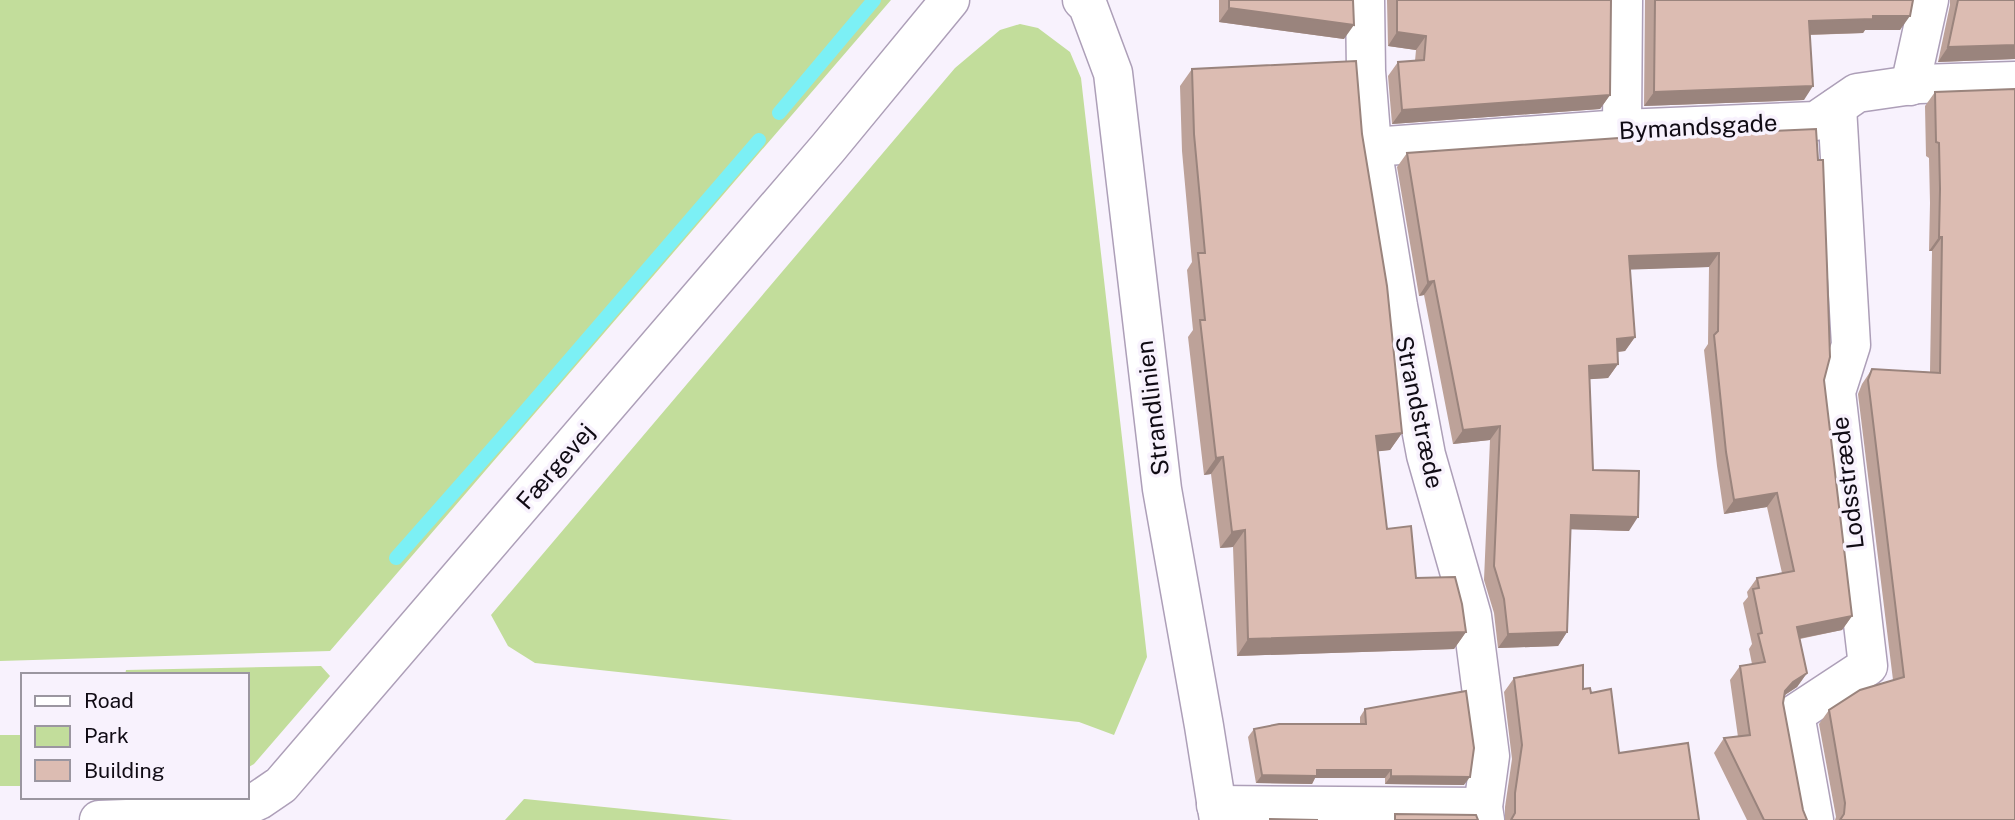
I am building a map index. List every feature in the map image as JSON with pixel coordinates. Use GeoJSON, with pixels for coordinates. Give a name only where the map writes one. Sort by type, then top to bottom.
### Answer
{"type":"FeatureCollection","features":[{"type":"Feature","properties":{"kind":"street","name":"Færgevej"},"geometry":{"type":"LineString","coordinates":[[99,820],[229,814],[259,800],[281,785],[828,148],[950,0]]}},
{"type":"Feature","properties":{"kind":"street","name":"Strandlinien"},"geometry":{"type":"LineString","coordinates":[[1082,0],[1087,6],[1114,73],[1162,489],[1217,812]]}},
{"type":"Feature","properties":{"kind":"street","name":"Strandstræde"},"geometry":{"type":"LineString","coordinates":[[1365,0],[1366,71],[1372,147],[1398,306],[1426,455],[1472,616],[1490,756],[1484,814]]}},
{"type":"Feature","properties":{"kind":"street"},"geometry":{"type":"LineString","coordinates":[[1622,129],[1623,0]]}},
{"type":"Feature","properties":{"kind":"street"},"geometry":{"type":"LineString","coordinates":[[1910,86],[1929,0]]}},
{"type":"Feature","properties":{"kind":"street","name":"Bymandsgade"},"geometry":{"type":"LineString","coordinates":[[1372,147],[1622,129],[1816,121],[1857,93],[1910,86],[2015,81]]}},
{"type":"Feature","properties":{"kind":"street","name":"Lodsstræde"},"geometry":{"type":"LineString","coordinates":[[1814,820],[1795,714],[1868,666],[1836,392],[1851,345],[1837,107]]}},
{"type":"Feature","properties":{"kind":"street"},"geometry":{"type":"LineString","coordinates":[[1217,812],[1484,814]]}},
{"type":"Feature","properties":{"kind":"green space"},"geometry":{"type":"Polygon","coordinates":[[[0,0],[891,0],[330,651],[0,661],[0,0]]]}},
{"type":"Feature","properties":{"kind":"green space"},"geometry":{"type":"Polygon","coordinates":[[[1020,24],[1038,28],[1070,52],[1081,78],[1147,657],[1114,735],[1079,722],[535,663],[508,646],[491,615],[955,68],[1000,30],[1020,24]]]}},
{"type":"Feature","properties":{"kind":"green space"},"geometry":{"type":"Polygon","coordinates":[[[321,666],[330,676],[254,764],[248,767],[248,673],[125,673],[126,670],[321,666]]]}},
{"type":"Feature","properties":{"kind":"green space"},"geometry":{"type":"Polygon","coordinates":[[[0,735],[21,735],[21,786],[0,786],[0,735]]]}},
{"type":"Feature","properties":{"kind":"green space"},"geometry":{"type":"Polygon","coordinates":[[[525,799],[733,820],[505,820],[525,799]]]}},
{"type":"Feature","properties":{"kind":"building"},"geometry":{"type":"Polygon","coordinates":[[[1229,0],[1353,0],[1354,25],[1229,8],[1229,0]]]}},
{"type":"Feature","properties":{"kind":"building"},"geometry":{"type":"Polygon","coordinates":[[[1397,0],[1611,0],[1610,95],[1402,110],[1398,62],[1424,60],[1426,36],[1397,32],[1397,0]]]}},
{"type":"Feature","properties":{"kind":"building"},"geometry":{"type":"Polygon","coordinates":[[[1655,0],[1913,0],[1910,16],[1809,21],[1813,86],[1654,92],[1655,0]]]}},
{"type":"Feature","properties":{"kind":"building"},"geometry":{"type":"Polygon","coordinates":[[[1958,0],[2015,0],[2015,45],[1948,47],[1958,0]]]}},
{"type":"Feature","properties":{"kind":"building"},"geometry":{"type":"Polygon","coordinates":[[[1356,61],[1362,134],[1387,286],[1402,433],[1376,436],[1387,529],[1411,526],[1416,578],[1455,577],[1466,632],[1248,639],[1245,530],[1232,532],[1223,457],[1216,458],[1200,320],[1205,320],[1198,253],[1205,253],[1194,134],[1192,69],[1356,61]]]}},
{"type":"Feature","properties":{"kind":"building"},"geometry":{"type":"Polygon","coordinates":[[[2015,89],[2015,820],[1840,820],[1844,814],[1845,803],[1829,710],[1860,690],[1904,677],[1868,380],[1872,369],[1940,373],[1942,237],[1939,237],[1939,143],[1936,142],[1935,92],[2015,89]]]}},
{"type":"Feature","properties":{"kind":"building"},"geometry":{"type":"Polygon","coordinates":[[[1816,129],[1818,160],[1823,160],[1830,357],[1824,380],[1852,616],[1797,627],[1807,673],[1785,691],[1783,703],[1807,820],[1764,820],[1724,738],[1750,735],[1740,666],[1765,662],[1758,634],[1762,633],[1753,589],[1759,588],[1757,578],[1794,571],[1777,493],[1734,500],[1726,452],[1714,335],[1718,331],[1719,253],[1629,256],[1635,337],[1617,339],[1618,364],[1589,366],[1593,470],[1639,471],[1638,517],[1571,515],[1567,632],[1508,634],[1504,599],[1494,566],[1500,426],[1463,430],[1434,281],[1428,282],[1407,153],[1633,137],[1816,129]]]}},
{"type":"Feature","properties":{"kind":"building"},"geometry":{"type":"Polygon","coordinates":[[[1583,665],[1583,689],[1590,688],[1591,693],[1611,689],[1619,753],[1688,743],[1699,820],[1511,820],[1515,813],[1522,745],[1514,678],[1583,665]]]}},
{"type":"Feature","properties":{"kind":"building"},"geometry":{"type":"Polygon","coordinates":[[[1466,691],[1474,748],[1470,777],[1391,776],[1391,770],[1317,770],[1317,776],[1262,775],[1254,729],[1279,724],[1366,724],[1365,709],[1466,691]]]}},
{"type":"Feature","properties":{"kind":"building"},"geometry":{"type":"Polygon","coordinates":[[[1395,814],[1476,815],[1478,820],[1395,820],[1395,814]]]}},
{"type":"Feature","properties":{"kind":"waterway"},"geometry":{"type":"LineString","coordinates":[[779,113],[874,0]]}},
{"type":"Feature","properties":{"kind":"waterway"},"geometry":{"type":"LineString","coordinates":[[396,558],[759,140]]}}]}
